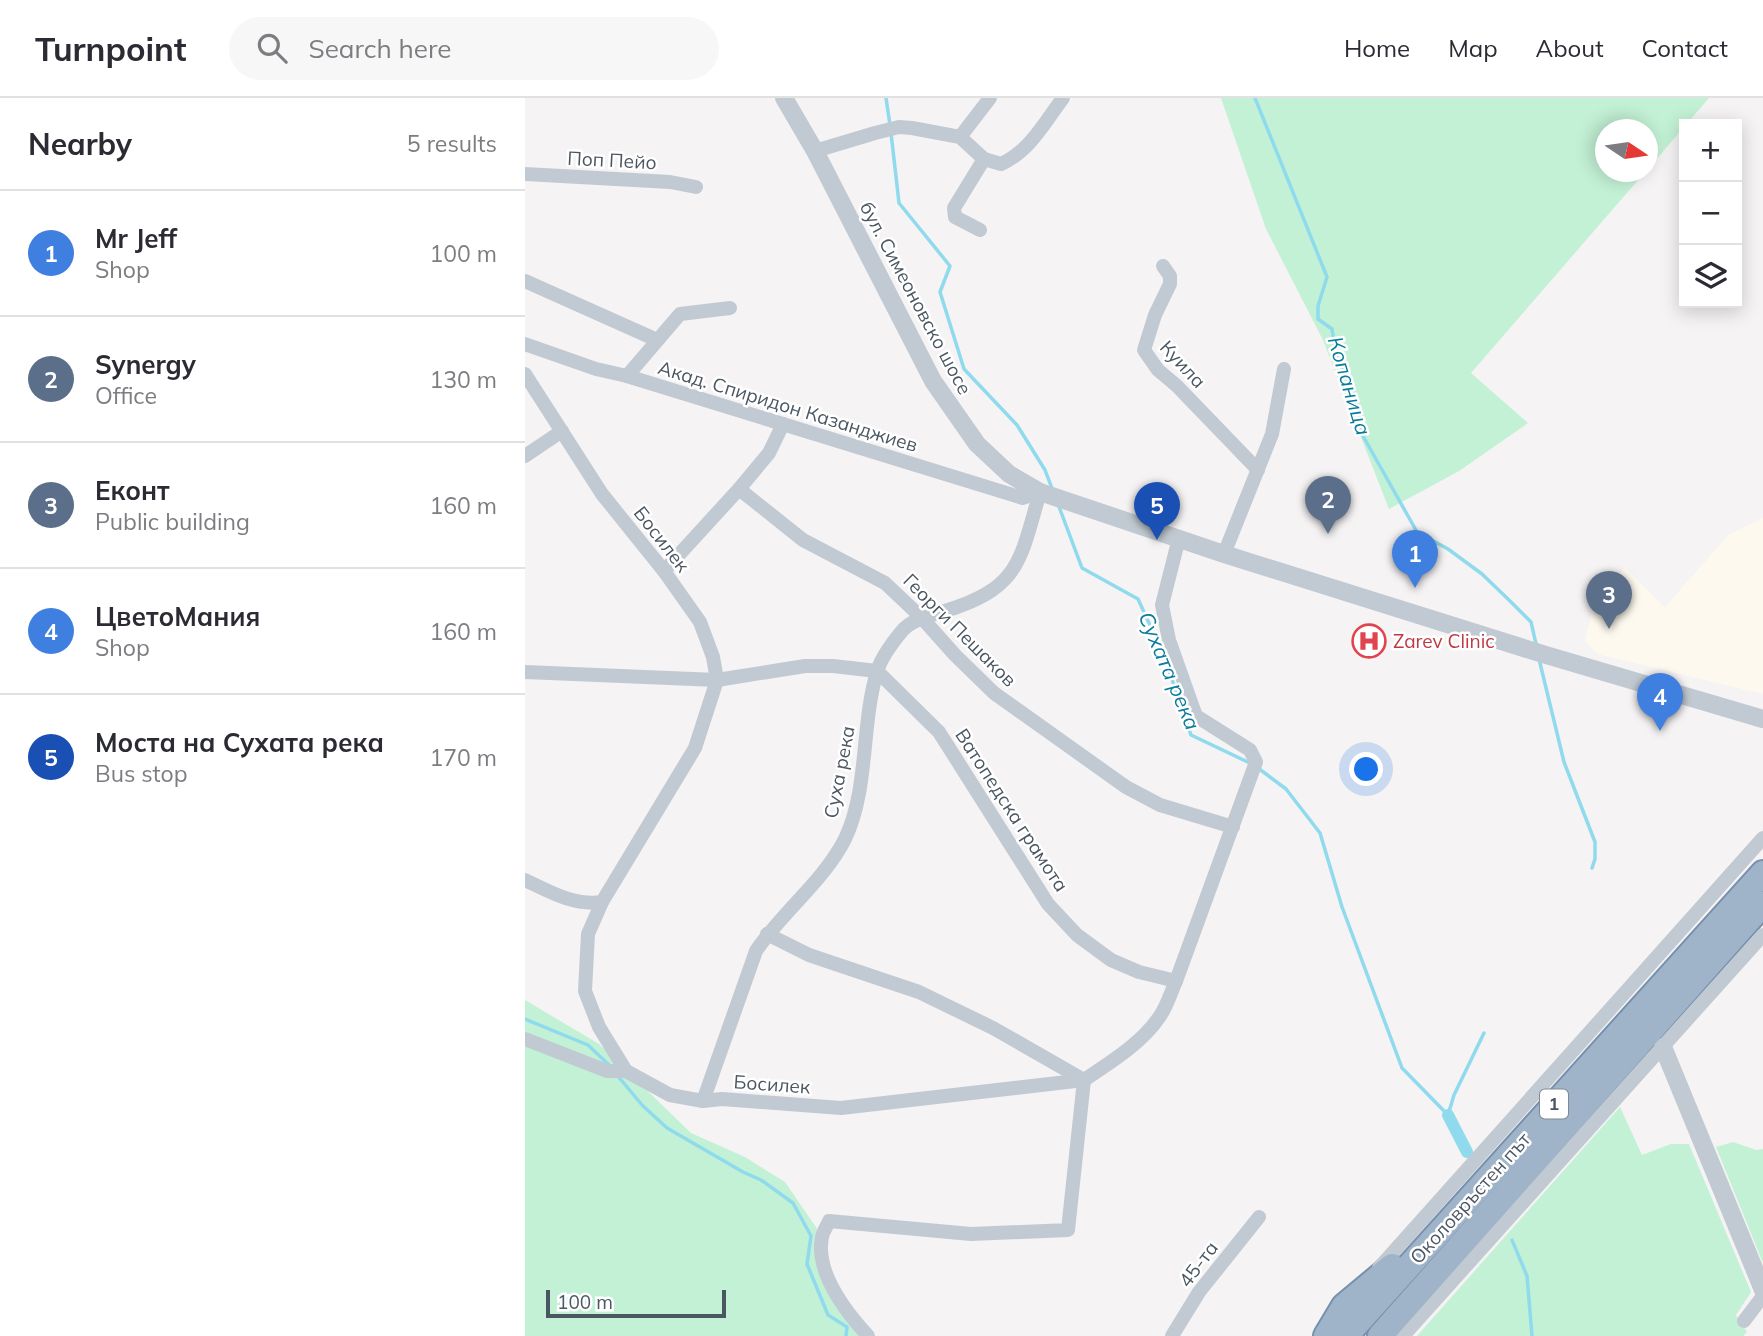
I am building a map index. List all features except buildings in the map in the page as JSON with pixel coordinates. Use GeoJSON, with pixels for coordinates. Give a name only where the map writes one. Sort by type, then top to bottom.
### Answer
{"type":"FeatureCollection","features":[{"type":"Feature","properties":{"kind":"highway","name":"Околовръстен път"},"geometry":{"type":"LineString","coordinates":[[1380,1336],[1468,1219],[1763,873]]}},
{"type":"Feature","properties":{"kind":"highway","name":"Околовръстен път"},"geometry":{"type":"LineString","coordinates":[[1346,1336],[1468,1219],[1763,904]]}},
{"type":"Feature","properties":{"kind":"highway"},"geometry":{"type":"LineString","coordinates":[[1326,1336],[1344,1306],[1468,1219]]}},
{"type":"Feature","properties":{"kind":"highway"},"geometry":{"type":"LineString","coordinates":[[1430,1307],[1468,1219]]}},
{"type":"Feature","properties":{"kind":"street","name":"бул. Симеоновско шосе"},"geometry":{"type":"LineString","coordinates":[[784,98],[815,151],[933,381],[977,444],[1009,474],[1040,492],[1224,554],[1763,722]]}},
{"type":"Feature","properties":{"kind":"street"},"geometry":{"type":"LineString","coordinates":[[960,137],[990,98]]}},
{"type":"Feature","properties":{"kind":"street"},"geometry":{"type":"LineString","coordinates":[[815,151],[899,127],[960,137],[984,159],[1001,164],[1015,158],[1063,98]]}},
{"type":"Feature","properties":{"kind":"street"},"geometry":{"type":"LineString","coordinates":[[980,230],[955,217],[954,208],[984,159]]}},
{"type":"Feature","properties":{"kind":"street","name":"Поп Пейо"},"geometry":{"type":"LineString","coordinates":[[525,174],[670,182],[696,187]]}},
{"type":"Feature","properties":{"kind":"street","name":"Куила"},"geometry":{"type":"LineString","coordinates":[[1163,266],[1170,276],[1170,284],[1155,315],[1144,350],[1158,370],[1177,386],[1258,470]]}},
{"type":"Feature","properties":{"kind":"street"},"geometry":{"type":"LineString","coordinates":[[525,281],[657,340]]}},
{"type":"Feature","properties":{"kind":"street"},"geometry":{"type":"LineString","coordinates":[[627,376],[680,314],[730,308]]}},
{"type":"Feature","properties":{"kind":"street","name":"Акад. Спиридон Казанджиев"},"geometry":{"type":"LineString","coordinates":[[525,344],[596,369],[627,376],[1023,498],[1040,492]]}},
{"type":"Feature","properties":{"kind":"street"},"geometry":{"type":"LineString","coordinates":[[1224,554],[1272,435],[1284,369]]}},
{"type":"Feature","properties":{"kind":"street","name":"Босилек"},"geometry":{"type":"LineString","coordinates":[[525,374],[602,494],[664,571],[700,622],[713,657],[716,680],[695,748],[602,902],[589,934],[585,991],[599,1027],[626,1071],[670,1095],[702,1101],[722,1099],[841,1108],[1084,1080],[1140,1039],[1161,1015],[1176,981],[1254,768],[1250,750],[1196,716],[1174,653],[1162,605],[1179,538]]}},
{"type":"Feature","properties":{"kind":"street"},"geometry":{"type":"LineString","coordinates":[[664,571],[769,453],[783,424]]}},
{"type":"Feature","properties":{"kind":"street"},"geometry":{"type":"LineString","coordinates":[[525,456],[562,431]]}},
{"type":"Feature","properties":{"kind":"street","name":"Георги Пешаков"},"geometry":{"type":"LineString","coordinates":[[739,489],[803,540],[885,583],[994,693],[1126,787],[1160,806],[1233,827]]}},
{"type":"Feature","properties":{"kind":"street","name":"Суха река"},"geometry":{"type":"LineString","coordinates":[[702,1101],[756,951],[767,934],[825,870],[845,837],[857,800],[877,671],[887,650],[905,628],[922,618],[972,603],[1000,586],[1021,558],[1040,492]]}},
{"type":"Feature","properties":{"kind":"street"},"geometry":{"type":"LineString","coordinates":[[525,672],[716,680],[805,667],[833,666],[877,671]]}},
{"type":"Feature","properties":{"kind":"street","name":"Ватопедска грамота"},"geometry":{"type":"LineString","coordinates":[[877,671],[939,732],[1048,904],[1077,935],[1111,960],[1139,972],[1176,981]]}},
{"type":"Feature","properties":{"kind":"street"},"geometry":{"type":"LineString","coordinates":[[1318,1336],[1763,838]]}},
{"type":"Feature","properties":{"kind":"street"},"geometry":{"type":"LineString","coordinates":[[525,880],[556,895],[587,904],[602,902]]}},
{"type":"Feature","properties":{"kind":"street"},"geometry":{"type":"LineString","coordinates":[[767,934],[809,955],[919,992],[993,1028],[1084,1080],[1068,1230],[971,1234],[829,1221],[822,1236],[823,1269],[843,1306],[868,1336]]}},
{"type":"Feature","properties":{"kind":"street"},"geometry":{"type":"LineString","coordinates":[[1403,1336],[1763,935]]}},
{"type":"Feature","properties":{"kind":"street"},"geometry":{"type":"LineString","coordinates":[[525,1039],[607,1071],[626,1071]]}},
{"type":"Feature","properties":{"kind":"street"},"geometry":{"type":"LineString","coordinates":[[1663,1047],[1763,1290]]}},
{"type":"Feature","properties":{"kind":"street","name":"45-та"},"geometry":{"type":"LineString","coordinates":[[1172,1336],[1199,1292],[1259,1217]]}},
{"type":"Feature","properties":{"kind":"street"},"geometry":{"type":"LineString","coordinates":[[1744,1321],[1763,1296]]}},
{"type":"Feature","properties":{"kind":"shaded area"},"geometry":{"type":"Polygon","coordinates":[[[1763,518],[1763,694],[1597,654],[1585,641],[1594,601],[1625,568],[1665,607],[1728,535],[1763,518]]]}},
{"type":"Feature","properties":{"kind":"green space"},"geometry":{"type":"Polygon","coordinates":[[[1221,98],[1709,98],[1691,119],[1679,119],[1679,133],[1658,157],[1658,119],[1595,119],[1595,182],[1636,182],[1471,373],[1528,423],[1459,471],[1389,509],[1323,340],[1266,229],[1221,98]]]}},
{"type":"Feature","properties":{"kind":"green space"},"geometry":{"type":"Polygon","coordinates":[[[525,1000],[599,1044],[691,1133],[745,1157],[785,1182],[822,1236],[823,1269],[868,1336],[525,1336],[525,1000]]]}},
{"type":"Feature","properties":{"kind":"green space"},"geometry":{"type":"Polygon","coordinates":[[[1620,1107],[1642,1155],[1671,1144],[1689,1144],[1751,1292],[1736,1315],[1747,1332],[1743,1336],[1417,1336],[1620,1107]]]}},
{"type":"Feature","properties":{"kind":"green space"},"geometry":{"type":"Polygon","coordinates":[[[1733,1142],[1756,1150],[1763,1149],[1763,1263],[1716,1147],[1733,1142]]]}},
{"type":"Feature","properties":{"kind":"waterway","name":"Сухата река"},"geometry":{"type":"LineString","coordinates":[[886,98],[890,125]]}},
{"type":"Feature","properties":{"kind":"waterway","name":"Копаница"},"geometry":{"type":"LineString","coordinates":[[1255,98],[1327,277],[1318,306],[1318,319],[1332,329],[1337,359],[1351,378],[1363,436],[1417,532],[1448,549],[1482,574],[1531,622],[1536,644]]}},
{"type":"Feature","properties":{"kind":"waterway","name":"Сухата река"},"geometry":{"type":"LineString","coordinates":[[891,133],[899,203],[950,266],[940,292],[964,369],[1017,425],[1045,470],[1053,491]]}},
{"type":"Feature","properties":{"kind":"waterway","name":"Сухата река"},"geometry":{"type":"LineString","coordinates":[[1058,504],[1082,568],[1138,599],[1164,656],[1191,735],[1252,764]]}},
{"type":"Feature","properties":{"kind":"waterway","name":"Копаница"},"geometry":{"type":"LineString","coordinates":[[1539,659],[1564,762],[1595,842],[1592,868]]}},
{"type":"Feature","properties":{"kind":"waterway","name":"Сухата река"},"geometry":{"type":"LineString","coordinates":[[1258,768],[1286,789],[1320,833],[1342,907],[1402,1068],[1448,1115],[1454,1095],[1484,1033]]}},
{"type":"Feature","properties":{"kind":"waterway"},"geometry":{"type":"LineString","coordinates":[[525,1019],[588,1045],[610,1066]]}},
{"type":"Feature","properties":{"kind":"waterway"},"geometry":{"type":"LineString","coordinates":[[617,1075],[642,1105],[667,1128],[761,1180],[793,1203],[811,1236],[807,1264],[828,1315],[847,1327],[846,1336]]}},
{"type":"Feature","properties":{"kind":"waterway","name":"Сухата река"},"geometry":{"type":"LineString","coordinates":[[1448,1115],[1467,1152]]}},
{"type":"Feature","properties":{"kind":"waterway","name":"Сухата река"},"geometry":{"type":"LineString","coordinates":[[1512,1240],[1527,1276],[1532,1336]]}},
{"type":"Feature","properties":{"kind":"place","name":"Synergy"},"geometry":{"type":"Point","coordinates":[1328,534]}},
{"type":"Feature","properties":{"kind":"place","name":"Моста на Сухата река"},"geometry":{"type":"Point","coordinates":[1157,540]}},
{"type":"Feature","properties":{"kind":"place","name":"Mr Jeff"},"geometry":{"type":"Point","coordinates":[1415,588]}},
{"type":"Feature","properties":{"kind":"place","name":"Еконт"},"geometry":{"type":"Point","coordinates":[1609,629]}},
{"type":"Feature","properties":{"kind":"place","name":"Zarev Clinic"},"geometry":{"type":"Point","coordinates":[1369,641]}},
{"type":"Feature","properties":{"kind":"place","name":"ЦветоМания"},"geometry":{"type":"Point","coordinates":[1660,731]}}]}
